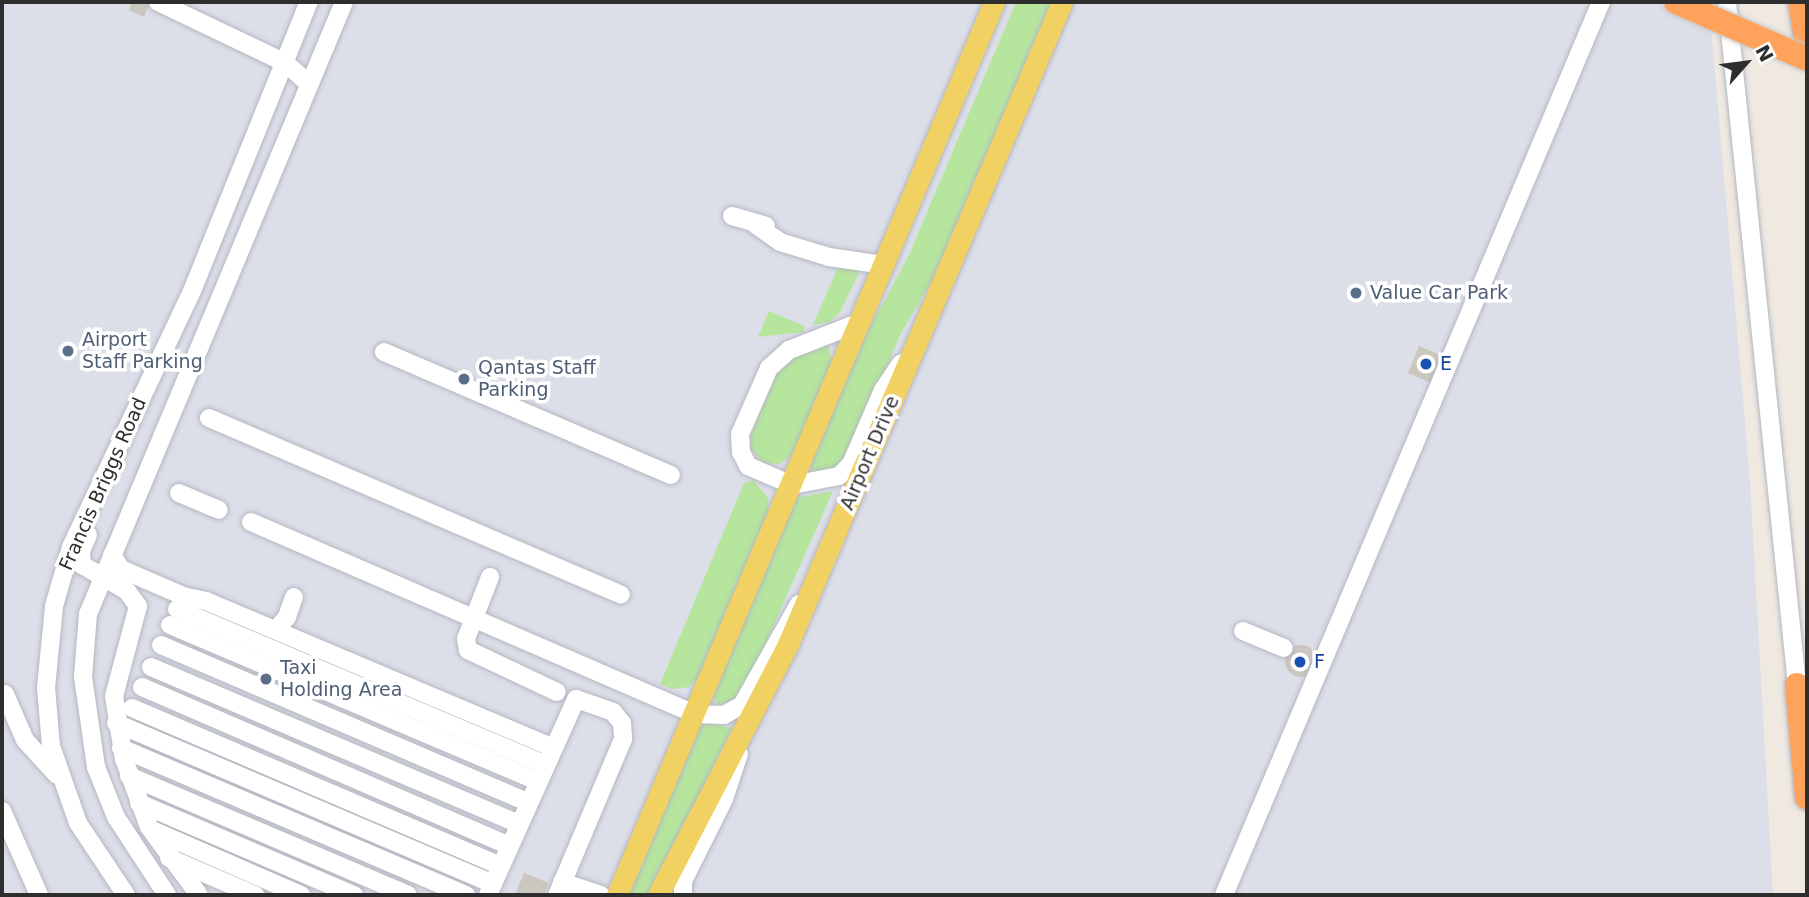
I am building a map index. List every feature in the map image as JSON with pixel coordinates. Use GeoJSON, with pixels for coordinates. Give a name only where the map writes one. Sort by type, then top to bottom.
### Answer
{"type":"FeatureCollection","features":[{"type":"Feature","properties":{"kind":"highway"},"geometry":{"type":"LineString","coordinates":[[1676,2],[1807,59]]}},
{"type":"Feature","properties":{"kind":"highway"},"geometry":{"type":"LineString","coordinates":[[1800,2],[1807,44]]}},
{"type":"Feature","properties":{"kind":"highway"},"geometry":{"type":"LineString","coordinates":[[1797,685],[1807,798]]}},
{"type":"Feature","properties":{"kind":"main road"},"geometry":{"type":"LineString","coordinates":[[617,895],[995,2]]}},
{"type":"Feature","properties":{"kind":"main road","name":"Airport Drive"},"geometry":{"type":"LineString","coordinates":[[658,895],[746,730],[819,575],[1062,2]]}},
{"type":"Feature","properties":{"kind":"street"},"geometry":{"type":"LineString","coordinates":[[158,2],[284,62],[309,83]]}},
{"type":"Feature","properties":{"kind":"street","name":"Francis Briggs Road"},"geometry":{"type":"LineString","coordinates":[[126,895],[78,823],[51,746],[46,688],[49,634],[61,575],[192,291],[309,2]]}},
{"type":"Feature","properties":{"kind":"street","name":"Francis Briggs Road"},"geometry":{"type":"LineString","coordinates":[[167,895],[112,807],[88,730],[83,647],[91,600],[344,2]]}},
{"type":"Feature","properties":{"kind":"street"},"geometry":{"type":"LineString","coordinates":[[1224,895],[1601,2]]}},
{"type":"Feature","properties":{"kind":"street"},"geometry":{"type":"LineString","coordinates":[[1727,2],[1797,685]]}},
{"type":"Feature","properties":{"kind":"street"},"geometry":{"type":"LineString","coordinates":[[733,216],[784,232],[808,248],[851,262],[884,265]]}},
{"type":"Feature","properties":{"kind":"street"},"geometry":{"type":"LineString","coordinates":[[192,291],[81,551],[85,570],[104,574],[135,598],[138,607],[114,696],[121,748],[139,803],[168,857],[194,890],[212,895]]}},
{"type":"Feature","properties":{"kind":"street"},"geometry":{"type":"LineString","coordinates":[[858,323],[778,356],[769,368],[740,434],[741,452],[748,466],[792,485],[832,479],[851,464],[883,390],[921,332]]}},
{"type":"Feature","properties":{"kind":"street"},"geometry":{"type":"LineString","coordinates":[[384,352],[671,475]]}},
{"type":"Feature","properties":{"kind":"street"},"geometry":{"type":"LineString","coordinates":[[209,418],[621,595]]}},
{"type":"Feature","properties":{"kind":"street"},"geometry":{"type":"LineString","coordinates":[[179,493],[219,510]]}},
{"type":"Feature","properties":{"kind":"street"},"geometry":{"type":"LineString","coordinates":[[251,522],[694,714],[724,715],[743,705],[779,632],[819,575]]}},
{"type":"Feature","properties":{"kind":"street"},"geometry":{"type":"LineString","coordinates":[[112,555],[121,569],[177,610],[540,773]]}},
{"type":"Feature","properties":{"kind":"street"},"geometry":{"type":"LineString","coordinates":[[490,577],[466,644],[473,655],[511,667],[557,692]]}},
{"type":"Feature","properties":{"kind":"street"},"geometry":{"type":"LineString","coordinates":[[276,630],[287,617],[293,597]]}},
{"type":"Feature","properties":{"kind":"street"},"geometry":{"type":"LineString","coordinates":[[177,610],[276,630],[551,747]]}},
{"type":"Feature","properties":{"kind":"street"},"geometry":{"type":"LineString","coordinates":[[116,723],[132,709],[177,610]]}},
{"type":"Feature","properties":{"kind":"street"},"geometry":{"type":"LineString","coordinates":[[1243,631],[1284,648]]}},
{"type":"Feature","properties":{"kind":"street"},"geometry":{"type":"LineString","coordinates":[[161,645],[528,803]]}},
{"type":"Feature","properties":{"kind":"street"},"geometry":{"type":"LineString","coordinates":[[151,667],[519,824]]}},
{"type":"Feature","properties":{"kind":"street"},"geometry":{"type":"LineString","coordinates":[[142,687],[509,846]]}},
{"type":"Feature","properties":{"kind":"street"},"geometry":{"type":"LineString","coordinates":[[5,694],[25,740],[62,780]]}},
{"type":"Feature","properties":{"kind":"street"},"geometry":{"type":"LineString","coordinates":[[116,723],[490,890],[551,747],[576,699],[609,709],[622,723],[622,743],[559,889],[601,895]]}},
{"type":"Feature","properties":{"kind":"street"},"geometry":{"type":"LineString","coordinates":[[132,709],[501,866]]}},
{"type":"Feature","properties":{"kind":"street"},"geometry":{"type":"LineString","coordinates":[[683,895],[683,881],[724,799],[746,730]]}},
{"type":"Feature","properties":{"kind":"street"},"geometry":{"type":"LineString","coordinates":[[121,748],[466,895]]}},
{"type":"Feature","properties":{"kind":"street"},"geometry":{"type":"LineString","coordinates":[[129,776],[408,895]]}},
{"type":"Feature","properties":{"kind":"street"},"geometry":{"type":"LineString","coordinates":[[139,803],[354,895]]}},
{"type":"Feature","properties":{"kind":"street"},"geometry":{"type":"LineString","coordinates":[[2,811],[39,895]]}},
{"type":"Feature","properties":{"kind":"street"},"geometry":{"type":"LineString","coordinates":[[152,830],[301,895]]}},
{"type":"Feature","properties":{"kind":"street"},"geometry":{"type":"LineString","coordinates":[[168,857],[255,895]]}},
{"type":"Feature","properties":{"kind":"shaded area"},"geometry":{"type":"Polygon","coordinates":[[[2,2],[1709,2],[1750,482],[1773,895],[2,895],[2,2]]]}},
{"type":"Feature","properties":{"kind":"green space"},"geometry":{"type":"Polygon","coordinates":[[[1016,2],[1051,2],[935,275],[901,333],[849,455],[838,467],[816,475],[810,465],[863,340],[908,257],[1016,2]]]}},
{"type":"Feature","properties":{"kind":"green space"},"geometry":{"type":"Polygon","coordinates":[[[838,267],[860,271],[840,312],[830,322],[813,325],[838,267]]]}},
{"type":"Feature","properties":{"kind":"green space"},"geometry":{"type":"Polygon","coordinates":[[[769,311],[804,326],[804,332],[758,337],[769,311]]]}},
{"type":"Feature","properties":{"kind":"green space"},"geometry":{"type":"Polygon","coordinates":[[[828,344],[832,363],[794,453],[780,464],[763,463],[750,447],[751,434],[777,373],[787,359],[828,344]]]}},
{"type":"Feature","properties":{"kind":"green space"},"geometry":{"type":"Polygon","coordinates":[[[753,480],[769,499],[767,514],[698,678],[689,687],[672,689],[660,684],[744,483],[753,480]]]}},
{"type":"Feature","properties":{"kind":"green space"},"geometry":{"type":"Polygon","coordinates":[[[833,491],[746,688],[739,699],[718,705],[712,696],[796,498],[833,491]]]}},
{"type":"Feature","properties":{"kind":"green space"},"geometry":{"type":"Polygon","coordinates":[[[705,723],[733,728],[647,895],[628,895],[699,728],[705,723]]]}},
{"type":"Feature","properties":{"kind":"building"},"geometry":{"type":"Polygon","coordinates":[[[132,2],[150,2],[144,17],[129,10],[132,2]]]}},
{"type":"Feature","properties":{"kind":"building"},"geometry":{"type":"Polygon","coordinates":[[[1419,346],[1445,357],[1434,384],[1408,373],[1419,346]]]}},
{"type":"Feature","properties":{"kind":"building"},"geometry":{"type":"Polygon","coordinates":[[[1301,645],[1313,649],[1317,661],[1313,673],[1301,677],[1289,673],[1285,661],[1289,649],[1301,645]]]}},
{"type":"Feature","properties":{"kind":"building"},"geometry":{"type":"Polygon","coordinates":[[[524,873],[549,883],[544,895],[515,895],[524,873]]]}},
{"type":"Feature","properties":{"kind":"place","name":"Value Car Park"},"geometry":{"type":"Point","coordinates":[1356,293]}},
{"type":"Feature","properties":{"kind":"place","name":"Airport Staff Parking"},"geometry":{"type":"Point","coordinates":[68,351]}},
{"type":"Feature","properties":{"kind":"place","name":"E"},"geometry":{"type":"Point","coordinates":[1426,364]}},
{"type":"Feature","properties":{"kind":"place","name":"Qantas Staff Parking"},"geometry":{"type":"Point","coordinates":[464,379]}},
{"type":"Feature","properties":{"kind":"place","name":"F"},"geometry":{"type":"Point","coordinates":[1300,662]}},
{"type":"Feature","properties":{"kind":"place","name":"Taxi Holding Area"},"geometry":{"type":"Point","coordinates":[266,679]}}]}
